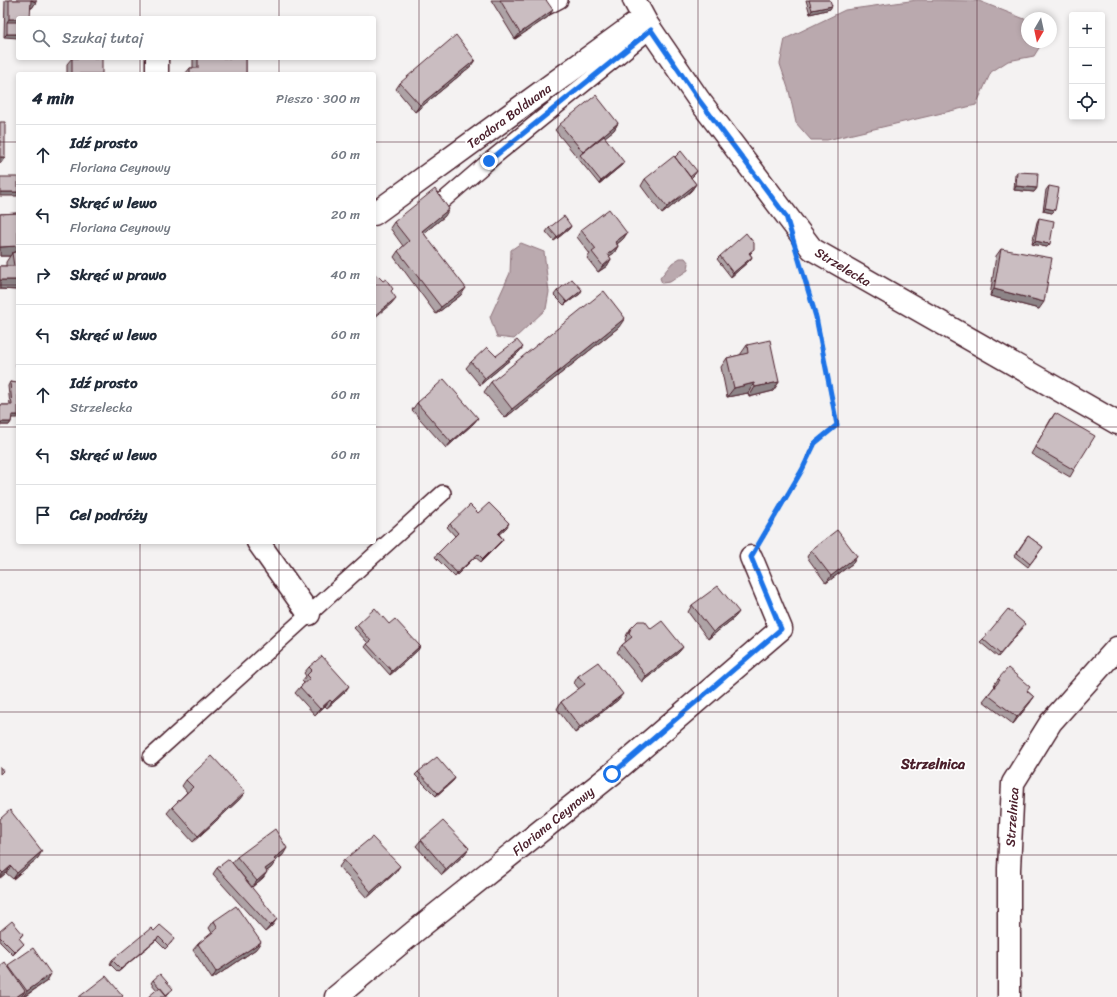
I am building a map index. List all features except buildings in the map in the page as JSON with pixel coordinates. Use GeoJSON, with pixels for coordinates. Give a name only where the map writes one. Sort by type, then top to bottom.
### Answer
{"type":"FeatureCollection","features":[{"type":"Feature","properties":{"kind":"street","name":"Teodora Bolduana"},"geometry":{"type":"LineString","coordinates":[[376,213],[643,16]]}},
{"type":"Feature","properties":{"kind":"street","name":"Strzelecka"},"geometry":{"type":"LineString","coordinates":[[643,16],[699,100],[812,249],[1034,378],[1117,423]]}},
{"type":"Feature","properties":{"kind":"street"},"geometry":{"type":"LineString","coordinates":[[157,60],[157,72]]}},
{"type":"Feature","properties":{"kind":"street"},"geometry":{"type":"LineString","coordinates":[[259,544],[309,614]]}},
{"type":"Feature","properties":{"kind":"street","name":"Floriana Ceynowy"},"geometry":{"type":"LineString","coordinates":[[336,997],[414,932],[612,774],[781,629],[751,557]]}},
{"type":"Feature","properties":{"kind":"street","name":"Strzelnica"},"geometry":{"type":"LineString","coordinates":[[1009,997],[1009,869],[1013,783],[1051,722],[1117,648]]}},
{"type":"Feature","properties":{"kind":"lane"},"geometry":{"type":"LineString","coordinates":[[543,9],[560,0]]}},
{"type":"Feature","properties":{"kind":"lane"},"geometry":{"type":"LineString","coordinates":[[438,205],[643,16]]}},
{"type":"Feature","properties":{"kind":"lane"},"geometry":{"type":"LineString","coordinates":[[151,757],[443,493]]}},
{"type":"Feature","properties":{"kind":"path"},"geometry":{"type":"LineString","coordinates":[[751,557],[802,470],[815,443],[837,425],[816,317],[801,266]]}},
{"type":"Feature","properties":{"kind":"shaded area"},"geometry":{"type":"Polygon","coordinates":[[[917,0],[979,1],[1021,18],[1021,48],[1039,48],[1034,56],[1008,61],[991,72],[976,105],[827,140],[811,140],[796,123],[789,91],[780,64],[785,39],[845,10],[917,0]]]}},
{"type":"Feature","properties":{"kind":"shaded area"},"geometry":{"type":"Polygon","coordinates":[[[521,243],[544,252],[549,292],[546,309],[514,339],[497,337],[490,317],[510,273],[511,250],[521,243]]]}},
{"type":"Feature","properties":{"kind":"shaded area"},"geometry":{"type":"Polygon","coordinates":[[[680,258],[685,258],[689,263],[688,270],[670,282],[662,283],[660,278],[672,263],[680,258]]]}},
{"type":"Feature","properties":{"kind":"district","name":"Strzelnica"},"geometry":{"type":"Point","coordinates":[933,764]}},
{"type":"Feature","properties":{"kind":"route"},"geometry":{"type":"LineString","coordinates":[[489,161],[651,30],[699,100],[786,216],[816,317],[837,425],[815,443],[802,470],[751,557],[781,629],[612,774]]}}]}
